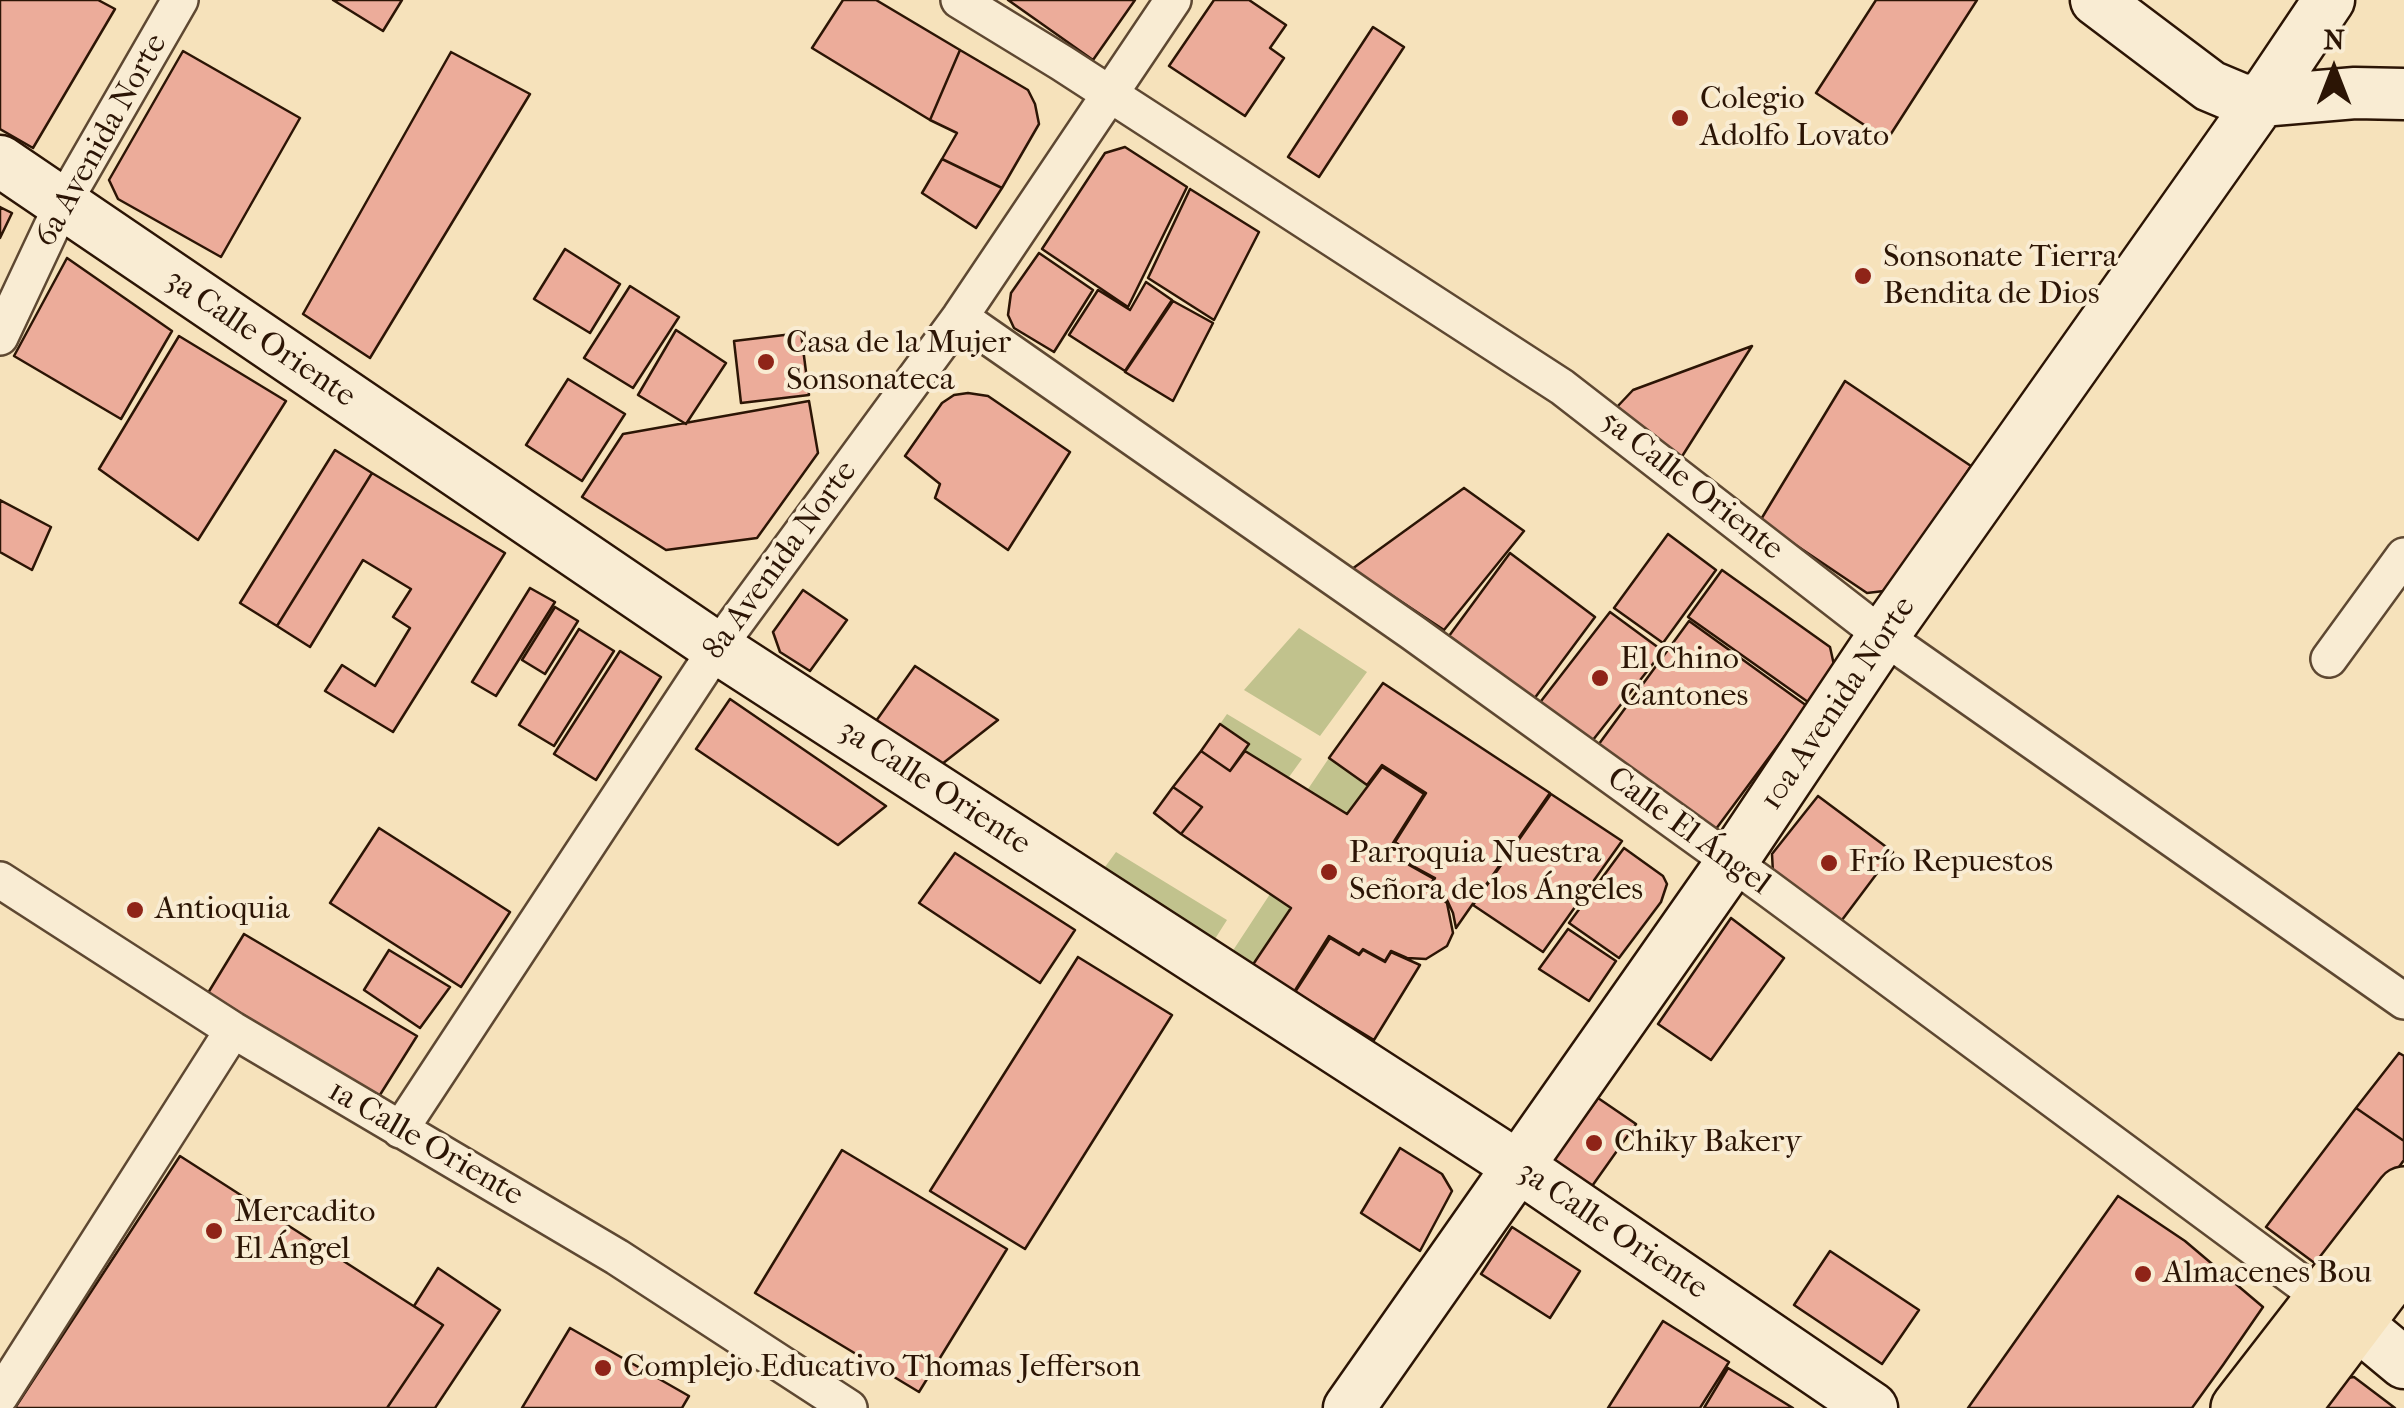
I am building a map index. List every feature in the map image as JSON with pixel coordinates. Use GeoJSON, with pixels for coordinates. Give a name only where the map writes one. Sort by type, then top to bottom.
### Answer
{"type":"FeatureCollection","features":[{"type":"Feature","properties":{"kind":"main road"},"geometry":{"type":"LineString","coordinates":[[2096,0],[2210,86],[2241,99],[2404,94]]}},
{"type":"Feature","properties":{"kind":"main road","name":"10a Avenida Norte"},"geometry":{"type":"LineString","coordinates":[[1348,1408],[2329,0]]}},
{"type":"Feature","properties":{"kind":"main road","name":"3a Calle Oriente"},"geometry":{"type":"LineString","coordinates":[[0,162],[717,648],[1519,1167],[1872,1408]]}},
{"type":"Feature","properties":{"kind":"main road"},"geometry":{"type":"LineString","coordinates":[[2291,1408],[2404,1195]]}},
{"type":"Feature","properties":{"kind":"main road"},"geometry":{"type":"LineString","coordinates":[[2239,1408],[2340,1312],[2404,1258]]}},
{"type":"Feature","properties":{"kind":"main road","name":"Calle El Ángel"},"geometry":{"type":"LineString","coordinates":[[2340,1312],[2404,1363]]}},
{"type":"Feature","properties":{"kind":"street","name":"6a Avenida Norte"},"geometry":{"type":"LineString","coordinates":[[0,337],[62,205],[180,0]]}},
{"type":"Feature","properties":{"kind":"street","name":"5a Calle Oriente"},"geometry":{"type":"LineString","coordinates":[[959,0],[1562,387],[1883,636],[2404,1001]]}},
{"type":"Feature","properties":{"kind":"street","name":"8a Avenida Norte"},"geometry":{"type":"LineString","coordinates":[[400,1130],[717,648],[960,316],[1172,0]]}},
{"type":"Feature","properties":{"kind":"street","name":"Calle El Ángel"},"geometry":{"type":"LineString","coordinates":[[960,316],[1412,632],[2340,1312]]}},
{"type":"Feature","properties":{"kind":"street"},"geometry":{"type":"LineString","coordinates":[[2329,659],[2404,556]]}},
{"type":"Feature","properties":{"kind":"street","name":"1a Calle Oriente"},"geometry":{"type":"LineString","coordinates":[[0,880],[232,1030],[617,1257],[849,1408]]}},
{"type":"Feature","properties":{"kind":"street"},"geometry":{"type":"LineString","coordinates":[[0,1396],[232,1030]]}},
{"type":"Feature","properties":{"kind":"green space"},"geometry":{"type":"Polygon","coordinates":[[[1299,628],[1367,672],[1320,736],[1244,690],[1299,628]]]}},
{"type":"Feature","properties":{"kind":"green space"},"geometry":{"type":"Polygon","coordinates":[[[1227,714],[1302,759],[1289,777],[1245,751],[1249,743],[1220,724],[1227,714]]]}},
{"type":"Feature","properties":{"kind":"green space"},"geometry":{"type":"Polygon","coordinates":[[[1329,758],[1367,785],[1347,814],[1308,789],[1329,758]]]}},
{"type":"Feature","properties":{"kind":"green space"},"geometry":{"type":"Polygon","coordinates":[[[1116,852],[1227,920],[1213,942],[1102,871],[1116,852]]]}},
{"type":"Feature","properties":{"kind":"green space"},"geometry":{"type":"Polygon","coordinates":[[[1270,894],[1291,908],[1252,966],[1232,952],[1270,894]]]}},
{"type":"Feature","properties":{"kind":"building"},"geometry":{"type":"Polygon","coordinates":[[[0,0],[98,0],[115,9],[33,148],[0,129],[0,0]]]}},
{"type":"Feature","properties":{"kind":"building"},"geometry":{"type":"Polygon","coordinates":[[[333,0],[402,0],[383,31],[333,0]]]}},
{"type":"Feature","properties":{"kind":"building"},"geometry":{"type":"Polygon","coordinates":[[[843,0],[876,0],[960,50],[930,120],[812,48],[843,0]]]}},
{"type":"Feature","properties":{"kind":"building"},"geometry":{"type":"Polygon","coordinates":[[[1008,0],[1135,0],[1093,60],[1008,0]]]}},
{"type":"Feature","properties":{"kind":"building"},"geometry":{"type":"Polygon","coordinates":[[[1214,0],[1249,0],[1286,25],[1270,48],[1284,58],[1245,116],[1169,66],[1214,0]]]}},
{"type":"Feature","properties":{"kind":"building"},"geometry":{"type":"Polygon","coordinates":[[[1876,0],[1977,0],[1887,140],[1816,93],[1876,0]]]}},
{"type":"Feature","properties":{"kind":"building"},"geometry":{"type":"Polygon","coordinates":[[[1373,27],[1404,47],[1319,177],[1288,157],[1373,27]]]}},
{"type":"Feature","properties":{"kind":"building"},"geometry":{"type":"Polygon","coordinates":[[[960,50],[1028,90],[1035,104],[1039,124],[1002,188],[942,159],[957,133],[930,120],[960,50]]]}},
{"type":"Feature","properties":{"kind":"building"},"geometry":{"type":"Polygon","coordinates":[[[183,51],[300,118],[221,257],[118,199],[109,180],[183,51]]]}},
{"type":"Feature","properties":{"kind":"building"},"geometry":{"type":"Polygon","coordinates":[[[451,52],[530,94],[370,358],[303,314],[451,52]]]}},
{"type":"Feature","properties":{"kind":"building"},"geometry":{"type":"Polygon","coordinates":[[[1125,147],[1187,187],[1128,307],[1042,249],[1105,153],[1125,147]]]}},
{"type":"Feature","properties":{"kind":"building"},"geometry":{"type":"Polygon","coordinates":[[[942,159],[1002,188],[976,228],[922,193],[942,159]]]}},
{"type":"Feature","properties":{"kind":"building"},"geometry":{"type":"Polygon","coordinates":[[[1190,189],[1259,232],[1214,320],[1148,278],[1190,189]]]}},
{"type":"Feature","properties":{"kind":"building"},"geometry":{"type":"Polygon","coordinates":[[[0,207],[12,213],[0,238],[0,207]]]}},
{"type":"Feature","properties":{"kind":"building"},"geometry":{"type":"Polygon","coordinates":[[[565,249],[620,284],[590,333],[534,299],[565,249]]]}},
{"type":"Feature","properties":{"kind":"building"},"geometry":{"type":"Polygon","coordinates":[[[1039,253],[1093,290],[1054,352],[1014,328],[1008,315],[1011,293],[1039,253]]]}},
{"type":"Feature","properties":{"kind":"building"},"geometry":{"type":"Polygon","coordinates":[[[67,258],[172,331],[121,419],[14,356],[67,258]]]}},
{"type":"Feature","properties":{"kind":"building"},"geometry":{"type":"Polygon","coordinates":[[[1146,282],[1172,300],[1125,371],[1069,335],[1098,290],[1130,310],[1146,282]]]}},
{"type":"Feature","properties":{"kind":"building"},"geometry":{"type":"Polygon","coordinates":[[[630,286],[679,317],[633,388],[584,358],[630,286]]]}},
{"type":"Feature","properties":{"kind":"building"},"geometry":{"type":"Polygon","coordinates":[[[1173,301],[1213,323],[1173,401],[1125,372],[1173,301]]]}},
{"type":"Feature","properties":{"kind":"building"},"geometry":{"type":"Polygon","coordinates":[[[676,330],[726,363],[686,424],[638,395],[676,330]]]}},
{"type":"Feature","properties":{"kind":"building"},"geometry":{"type":"Polygon","coordinates":[[[801,333],[809,395],[741,403],[734,341],[801,333]]]}},
{"type":"Feature","properties":{"kind":"building"},"geometry":{"type":"Polygon","coordinates":[[[179,336],[286,401],[198,540],[99,469],[179,336]]]}},
{"type":"Feature","properties":{"kind":"building"},"geometry":{"type":"Polygon","coordinates":[[[1752,346],[1681,458],[1616,408],[1633,390],[1752,346]]]}},
{"type":"Feature","properties":{"kind":"building"},"geometry":{"type":"Polygon","coordinates":[[[568,379],[625,414],[582,481],[526,445],[568,379]]]}},
{"type":"Feature","properties":{"kind":"building"},"geometry":{"type":"Polygon","coordinates":[[[1845,381],[1971,466],[1897,582],[1884,591],[1867,593],[1760,521],[1845,381]]]}},
{"type":"Feature","properties":{"kind":"building"},"geometry":{"type":"Polygon","coordinates":[[[954,395],[988,396],[1070,452],[1008,550],[935,498],[940,484],[905,456],[942,403],[954,395]]]}},
{"type":"Feature","properties":{"kind":"building"},"geometry":{"type":"Polygon","coordinates":[[[809,401],[818,453],[757,538],[666,550],[582,497],[623,434],[809,401]]]}},
{"type":"Feature","properties":{"kind":"building"},"geometry":{"type":"Polygon","coordinates":[[[335,450],[372,473],[277,626],[240,603],[335,450]]]}},
{"type":"Feature","properties":{"kind":"building"},"geometry":{"type":"Polygon","coordinates":[[[372,473],[505,553],[393,732],[325,691],[342,665],[375,686],[410,628],[393,617],[411,589],[363,560],[310,647],[277,626],[372,473]]]}},
{"type":"Feature","properties":{"kind":"building"},"geometry":{"type":"Polygon","coordinates":[[[1464,488],[1524,531],[1444,630],[1352,569],[1464,488]]]}},
{"type":"Feature","properties":{"kind":"building"},"geometry":{"type":"Polygon","coordinates":[[[0,500],[51,527],[32,570],[0,552],[0,500]]]}},
{"type":"Feature","properties":{"kind":"building"},"geometry":{"type":"Polygon","coordinates":[[[1668,534],[1716,570],[1663,643],[1614,608],[1668,534]]]}},
{"type":"Feature","properties":{"kind":"building"},"geometry":{"type":"Polygon","coordinates":[[[1510,553],[1595,617],[1534,699],[1449,636],[1510,553]]]}},
{"type":"Feature","properties":{"kind":"building"},"geometry":{"type":"Polygon","coordinates":[[[1722,570],[1830,647],[1834,665],[1808,702],[1688,617],[1722,570]]]}},
{"type":"Feature","properties":{"kind":"building"},"geometry":{"type":"Polygon","coordinates":[[[530,588],[555,602],[496,696],[472,682],[530,588]]]}},
{"type":"Feature","properties":{"kind":"building"},"geometry":{"type":"Polygon","coordinates":[[[803,590],[847,620],[810,671],[780,652],[773,632],[803,590]]]}},
{"type":"Feature","properties":{"kind":"building"},"geometry":{"type":"Polygon","coordinates":[[[555,607],[578,621],[545,674],[522,660],[555,607]]]}},
{"type":"Feature","properties":{"kind":"building","name":"El Chino Cantones"},"geometry":{"type":"Polygon","coordinates":[[[1610,612],[1663,651],[1589,745],[1538,705],[1610,612]]]}},
{"type":"Feature","properties":{"kind":"building"},"geometry":{"type":"Polygon","coordinates":[[[1689,621],[1807,706],[1713,833],[1596,748],[1689,621]]]}},
{"type":"Feature","properties":{"kind":"building"},"geometry":{"type":"Polygon","coordinates":[[[579,629],[614,651],[554,746],[519,725],[579,629]]]}},
{"type":"Feature","properties":{"kind":"building"},"geometry":{"type":"Polygon","coordinates":[[[620,651],[661,677],[596,780],[554,754],[620,651]]]}},
{"type":"Feature","properties":{"kind":"building"},"geometry":{"type":"Polygon","coordinates":[[[915,666],[998,720],[942,764],[876,721],[915,666]]]}},
{"type":"Feature","properties":{"kind":"building"},"geometry":{"type":"Polygon","coordinates":[[[1383,683],[1550,793],[1456,928],[1447,900],[1430,887],[1435,878],[1411,865],[1416,856],[1395,842],[1426,793],[1382,765],[1367,785],[1329,758],[1383,683]]]}},
{"type":"Feature","properties":{"kind":"building"},"geometry":{"type":"Polygon","coordinates":[[[730,699],[886,806],[838,845],[696,749],[730,699]]]}},
{"type":"Feature","properties":{"kind":"building"},"geometry":{"type":"Polygon","coordinates":[[[1220,724],[1249,744],[1230,771],[1201,751],[1220,724]]]}},
{"type":"Feature","properties":{"kind":"building","name":"Parroquia Nuestra Señora de los Ángeles"},"geometry":{"type":"Polygon","coordinates":[[[1201,751],[1230,771],[1245,751],[1347,814],[1382,767],[1424,794],[1393,843],[1415,857],[1409,865],[1434,879],[1428,888],[1447,903],[1453,933],[1447,946],[1426,959],[1407,958],[1391,951],[1385,961],[1363,949],[1359,954],[1329,936],[1294,992],[1252,966],[1291,908],[1181,834],[1202,807],[1173,787],[1201,751]]]}},
{"type":"Feature","properties":{"kind":"building"},"geometry":{"type":"Polygon","coordinates":[[[1173,787],[1202,807],[1181,834],[1154,813],[1173,787]]]}},
{"type":"Feature","properties":{"kind":"building"},"geometry":{"type":"Polygon","coordinates":[[[1551,794],[1622,841],[1543,952],[1473,905],[1551,794]]]}},
{"type":"Feature","properties":{"kind":"building","name":"Frío Repuestos"},"geometry":{"type":"Polygon","coordinates":[[[1818,796],[1893,852],[1839,924],[1773,873],[1772,854],[1818,796]]]}},
{"type":"Feature","properties":{"kind":"building"},"geometry":{"type":"Polygon","coordinates":[[[379,828],[510,912],[461,987],[330,903],[379,828]]]}},
{"type":"Feature","properties":{"kind":"building"},"geometry":{"type":"Polygon","coordinates":[[[1624,848],[1663,876],[1667,884],[1661,902],[1619,958],[1569,923],[1624,848]]]}},
{"type":"Feature","properties":{"kind":"building"},"geometry":{"type":"Polygon","coordinates":[[[955,853],[1075,930],[1040,983],[919,903],[955,853]]]}},
{"type":"Feature","properties":{"kind":"building"},"geometry":{"type":"Polygon","coordinates":[[[1731,918],[1784,958],[1711,1060],[1658,1024],[1731,918]]]}},
{"type":"Feature","properties":{"kind":"building"},"geometry":{"type":"Polygon","coordinates":[[[1568,929],[1616,961],[1589,1001],[1539,969],[1568,929]]]}},
{"type":"Feature","properties":{"kind":"building"},"geometry":{"type":"Polygon","coordinates":[[[244,934],[417,1036],[378,1098],[208,993],[244,934]]]}},
{"type":"Feature","properties":{"kind":"building"},"geometry":{"type":"Polygon","coordinates":[[[1330,938],[1359,955],[1363,950],[1385,962],[1391,952],[1420,965],[1374,1040],[1295,992],[1330,938]]]}},
{"type":"Feature","properties":{"kind":"building"},"geometry":{"type":"Polygon","coordinates":[[[389,950],[450,987],[420,1028],[364,990],[389,950]]]}},
{"type":"Feature","properties":{"kind":"building"},"geometry":{"type":"Polygon","coordinates":[[[1078,957],[1172,1015],[1025,1249],[930,1191],[1078,957]]]}},
{"type":"Feature","properties":{"kind":"building"},"geometry":{"type":"Polygon","coordinates":[[[2399,1053],[2404,1056],[2404,1141],[2356,1108],[2399,1053]]]}},
{"type":"Feature","properties":{"kind":"building","name":"Chiky Bakery"},"geometry":{"type":"Polygon","coordinates":[[[1598,1098],[1636,1124],[1590,1189],[1551,1163],[1598,1098]]]}},
{"type":"Feature","properties":{"kind":"building"},"geometry":{"type":"Polygon","coordinates":[[[2356,1108],[2404,1141],[2404,1160],[2324,1270],[2266,1227],[2356,1108]]]}},
{"type":"Feature","properties":{"kind":"building"},"geometry":{"type":"Polygon","coordinates":[[[1400,1148],[1442,1174],[1452,1191],[1420,1251],[1361,1213],[1400,1148]]]}},
{"type":"Feature","properties":{"kind":"building"},"geometry":{"type":"Polygon","coordinates":[[[842,1150],[1007,1249],[919,1392],[755,1293],[842,1150]]]}},
{"type":"Feature","properties":{"kind":"building","name":"Mercadito El Ángel"},"geometry":{"type":"Polygon","coordinates":[[[180,1156],[443,1325],[387,1408],[15,1408],[180,1156]]]}},
{"type":"Feature","properties":{"kind":"building","name":"Almacenes Bou"},"geometry":{"type":"Polygon","coordinates":[[[2118,1196],[2185,1241],[2263,1307],[2223,1365],[2192,1408],[1968,1408],[2118,1196]]]}},
{"type":"Feature","properties":{"kind":"building"},"geometry":{"type":"Polygon","coordinates":[[[1512,1227],[1580,1271],[1550,1318],[1481,1274],[1512,1227]]]}},
{"type":"Feature","properties":{"kind":"building"},"geometry":{"type":"Polygon","coordinates":[[[1830,1251],[1919,1310],[1882,1364],[1794,1305],[1830,1251]]]}},
{"type":"Feature","properties":{"kind":"building"},"geometry":{"type":"Polygon","coordinates":[[[438,1268],[500,1310],[435,1408],[387,1408],[443,1325],[414,1306],[438,1268]]]}},
{"type":"Feature","properties":{"kind":"building"},"geometry":{"type":"Polygon","coordinates":[[[1663,1321],[1729,1362],[1700,1408],[1608,1408],[1663,1321]]]}},
{"type":"Feature","properties":{"kind":"building","name":"Complejo Educativo Thomas Jefferson"},"geometry":{"type":"Polygon","coordinates":[[[570,1328],[689,1396],[682,1408],[522,1408],[570,1328]]]}},
{"type":"Feature","properties":{"kind":"building"},"geometry":{"type":"Polygon","coordinates":[[[1728,1368],[1793,1408],[1704,1408],[1728,1368]]]}},
{"type":"Feature","properties":{"kind":"building"},"geometry":{"type":"Polygon","coordinates":[[[2354,1377],[2395,1408],[2313,1408],[2334,1380],[2354,1377]]]}},
{"type":"Feature","properties":{"kind":"place","name":"Colegio Adolfo Lovato"},"geometry":{"type":"Point","coordinates":[1680,118]}},
{"type":"Feature","properties":{"kind":"place","name":"Sonsonate Tierra Bendita de Dios"},"geometry":{"type":"Point","coordinates":[1863,276]}},
{"type":"Feature","properties":{"kind":"place","name":"Casa de la Mujer Sonsonateca"},"geometry":{"type":"Point","coordinates":[766,362]}},
{"type":"Feature","properties":{"kind":"place","name":"El Chino Cantones"},"geometry":{"type":"Point","coordinates":[1600,678]}},
{"type":"Feature","properties":{"kind":"place","name":"Frío Repuestos"},"geometry":{"type":"Point","coordinates":[1829,863]}},
{"type":"Feature","properties":{"kind":"place","name":"Parroquia Nuestra Señora de los Ángeles"},"geometry":{"type":"Point","coordinates":[1329,872]}},
{"type":"Feature","properties":{"kind":"place","name":"Antioquia"},"geometry":{"type":"Point","coordinates":[135,910]}},
{"type":"Feature","properties":{"kind":"place","name":"Chiky Bakery"},"geometry":{"type":"Point","coordinates":[1594,1143]}},
{"type":"Feature","properties":{"kind":"place","name":"Mercadito El Ángel"},"geometry":{"type":"Point","coordinates":[214,1231]}},
{"type":"Feature","properties":{"kind":"place","name":"Almacenes Bou"},"geometry":{"type":"Point","coordinates":[2143,1274]}},
{"type":"Feature","properties":{"kind":"place","name":"Complejo Educativo Thomas Jefferson"},"geometry":{"type":"Point","coordinates":[603,1368]}}]}
